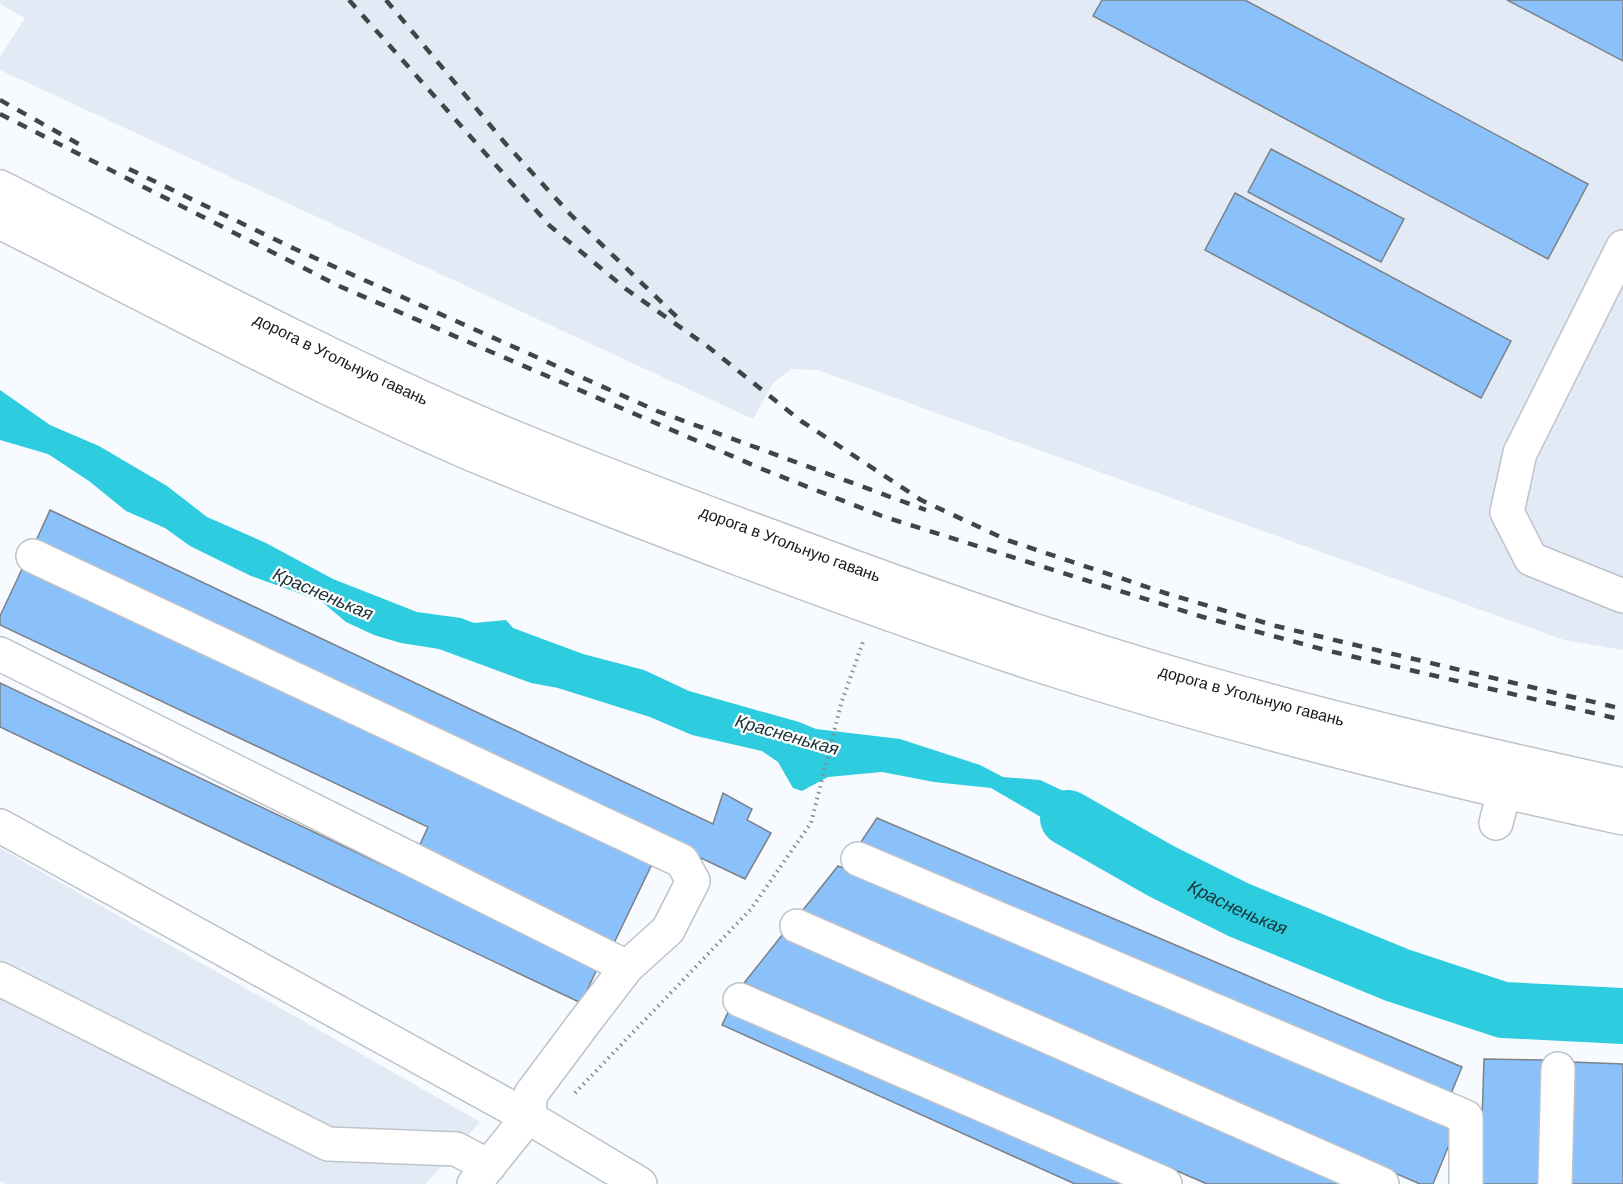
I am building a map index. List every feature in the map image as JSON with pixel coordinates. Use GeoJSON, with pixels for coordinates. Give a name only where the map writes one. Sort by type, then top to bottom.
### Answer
{"type":"FeatureCollection","features":[{"type":"Feature","properties":{"kind":"street","name":"дорога в Угольную гавань"},"geometry":{"type":"LineString","coordinates":[[0,188],[334,355],[476,422],[632,484],[902,586],[1052,637],[1217,687],[1512,761],[1623,785]]}},
{"type":"Feature","properties":{"kind":"street","name":"дорога в Угольную гавань"},"geometry":{"type":"LineString","coordinates":[[0,222],[313,380],[468,452],[633,519],[893,616],[1044,667],[1334,750],[1500,807],[1623,818]]}},
{"type":"Feature","properties":{"kind":"street"},"geometry":{"type":"LineString","coordinates":[[1623,247],[1520,453],[1507,512],[1531,559],[1623,596]]}},
{"type":"Feature","properties":{"kind":"street"},"geometry":{"type":"LineString","coordinates":[[0,979],[328,1144],[456,1149],[482,1175],[528,1117],[531,1094],[627,967],[668,930],[693,881],[682,861],[33,556]]}},
{"type":"Feature","properties":{"kind":"street"},"geometry":{"type":"LineString","coordinates":[[0,654],[627,967]]}},
{"type":"Feature","properties":{"kind":"street"},"geometry":{"type":"LineString","coordinates":[[1500,807],[1512,761]]}},
{"type":"Feature","properties":{"kind":"street"},"geometry":{"type":"LineString","coordinates":[[0,826],[528,1117],[640,1184]]}},
{"type":"Feature","properties":{"kind":"street"},"geometry":{"type":"LineString","coordinates":[[858,858],[1466,1117],[1466,1184]]}},
{"type":"Feature","properties":{"kind":"street"},"geometry":{"type":"LineString","coordinates":[[797,926],[1382,1184]]}},
{"type":"Feature","properties":{"kind":"street"},"geometry":{"type":"LineString","coordinates":[[740,1000],[1165,1184]]}},
{"type":"Feature","properties":{"kind":"street"},"geometry":{"type":"LineString","coordinates":[[1555,1184],[1558,1069]]}},
{"type":"Feature","properties":{"kind":"path"},"geometry":{"type":"LineString","coordinates":[[567,1101],[751,909],[811,823],[841,704],[864,638]]}},
{"type":"Feature","properties":{"kind":"shaded area"},"geometry":{"type":"Polygon","coordinates":[[[0,0],[1623,0],[1623,650],[1564,640],[818,370],[791,369],[773,383],[753,419],[0,70],[0,57],[25,18],[0,4],[0,0]]]}},
{"type":"Feature","properties":{"kind":"shaded area"},"geometry":{"type":"Polygon","coordinates":[[[0,848],[480,1122],[426,1184],[6,1184],[0,1181],[0,848]]]}},
{"type":"Feature","properties":{"kind":"water"},"geometry":{"type":"Polygon","coordinates":[[[0,390],[50,425],[99,446],[167,486],[207,517],[266,543],[333,579],[417,612],[461,618],[474,623],[506,620],[513,628],[583,654],[644,670],[689,691],[799,722],[816,729],[900,739],[980,765],[1003,777],[1040,780],[1110,813],[1138,844],[1132,863],[1109,857],[991,788],[934,782],[882,772],[828,777],[802,791],[793,788],[778,762],[762,751],[692,735],[650,717],[558,688],[531,683],[439,649],[401,643],[374,635],[346,622],[321,601],[251,576],[190,546],[165,528],[126,511],[89,481],[48,454],[0,440],[0,390]]]}},
{"type":"Feature","properties":{"kind":"building"},"geometry":{"type":"Polygon","coordinates":[[[1102,0],[1245,0],[1588,184],[1548,259],[1093,16],[1102,0]]]}},
{"type":"Feature","properties":{"kind":"building"},"geometry":{"type":"Polygon","coordinates":[[[1507,0],[1623,0],[1623,61],[1507,0]]]}},
{"type":"Feature","properties":{"kind":"building"},"geometry":{"type":"Polygon","coordinates":[[[1271,149],[1404,219],[1381,262],[1248,192],[1271,149]]]}},
{"type":"Feature","properties":{"kind":"building"},"geometry":{"type":"Polygon","coordinates":[[[1235,193],[1511,341],[1481,398],[1205,250],[1235,193]]]}},
{"type":"Feature","properties":{"kind":"building"},"geometry":{"type":"Polygon","coordinates":[[[50,510],[713,824],[723,793],[752,809],[747,820],[771,833],[745,879],[36,541],[50,510]]]}},
{"type":"Feature","properties":{"kind":"building"},"geometry":{"type":"Polygon","coordinates":[[[23,567],[652,864],[614,943],[417,851],[428,827],[0,625],[0,616],[23,567]]]}},
{"type":"Feature","properties":{"kind":"building"},"geometry":{"type":"Polygon","coordinates":[[[0,683],[598,967],[581,1003],[0,727],[0,683]]]}},
{"type":"Feature","properties":{"kind":"building"},"geometry":{"type":"Polygon","coordinates":[[[877,818],[1462,1067],[1450,1096],[859,845],[877,818]]]}},
{"type":"Feature","properties":{"kind":"building"},"geometry":{"type":"Polygon","coordinates":[[[838,866],[1160,997],[1455,1130],[1433,1184],[1420,1184],[799,915],[838,866]]]}},
{"type":"Feature","properties":{"kind":"building"},"geometry":{"type":"Polygon","coordinates":[[[783,934],[1361,1184],[1207,1184],[744,983],[783,934]]]}},
{"type":"Feature","properties":{"kind":"building"},"geometry":{"type":"Polygon","coordinates":[[[731,1006],[1129,1184],[1075,1184],[722,1025],[731,1006]]]}},
{"type":"Feature","properties":{"kind":"building"},"geometry":{"type":"Polygon","coordinates":[[[1484,1059],[1544,1060],[1541,1184],[1480,1184],[1484,1059]]]}},
{"type":"Feature","properties":{"kind":"building"},"geometry":{"type":"Polygon","coordinates":[[[1572,1062],[1623,1064],[1623,1184],[1568,1184],[1572,1062]]]}},
{"type":"Feature","properties":{"kind":"waterway","name":"Красненькая"},"geometry":{"type":"LineString","coordinates":[[1068,818],[1161,871],[1239,910],[1397,975],[1503,1010],[1623,1016]]}},
{"type":"Feature","properties":{"kind":"railway"},"geometry":{"type":"LineString","coordinates":[[349,0],[550,226],[626,289],[707,346],[801,421],[921,500],[1007,540],[1165,593],[1276,626],[1623,709]]}},
{"type":"Feature","properties":{"kind":"railway"},"geometry":{"type":"LineString","coordinates":[[386,0],[505,143],[571,215],[678,318]]}},
{"type":"Feature","properties":{"kind":"railway"},"geometry":{"type":"LineString","coordinates":[[0,100],[84,147]]}},
{"type":"Feature","properties":{"kind":"railway"},"geometry":{"type":"LineString","coordinates":[[0,114],[339,286],[762,469],[882,516],[1203,617],[1325,650],[1623,720]]}},
{"type":"Feature","properties":{"kind":"railway"},"geometry":{"type":"LineString","coordinates":[[129,169],[295,249],[657,411],[926,510]]}}]}
